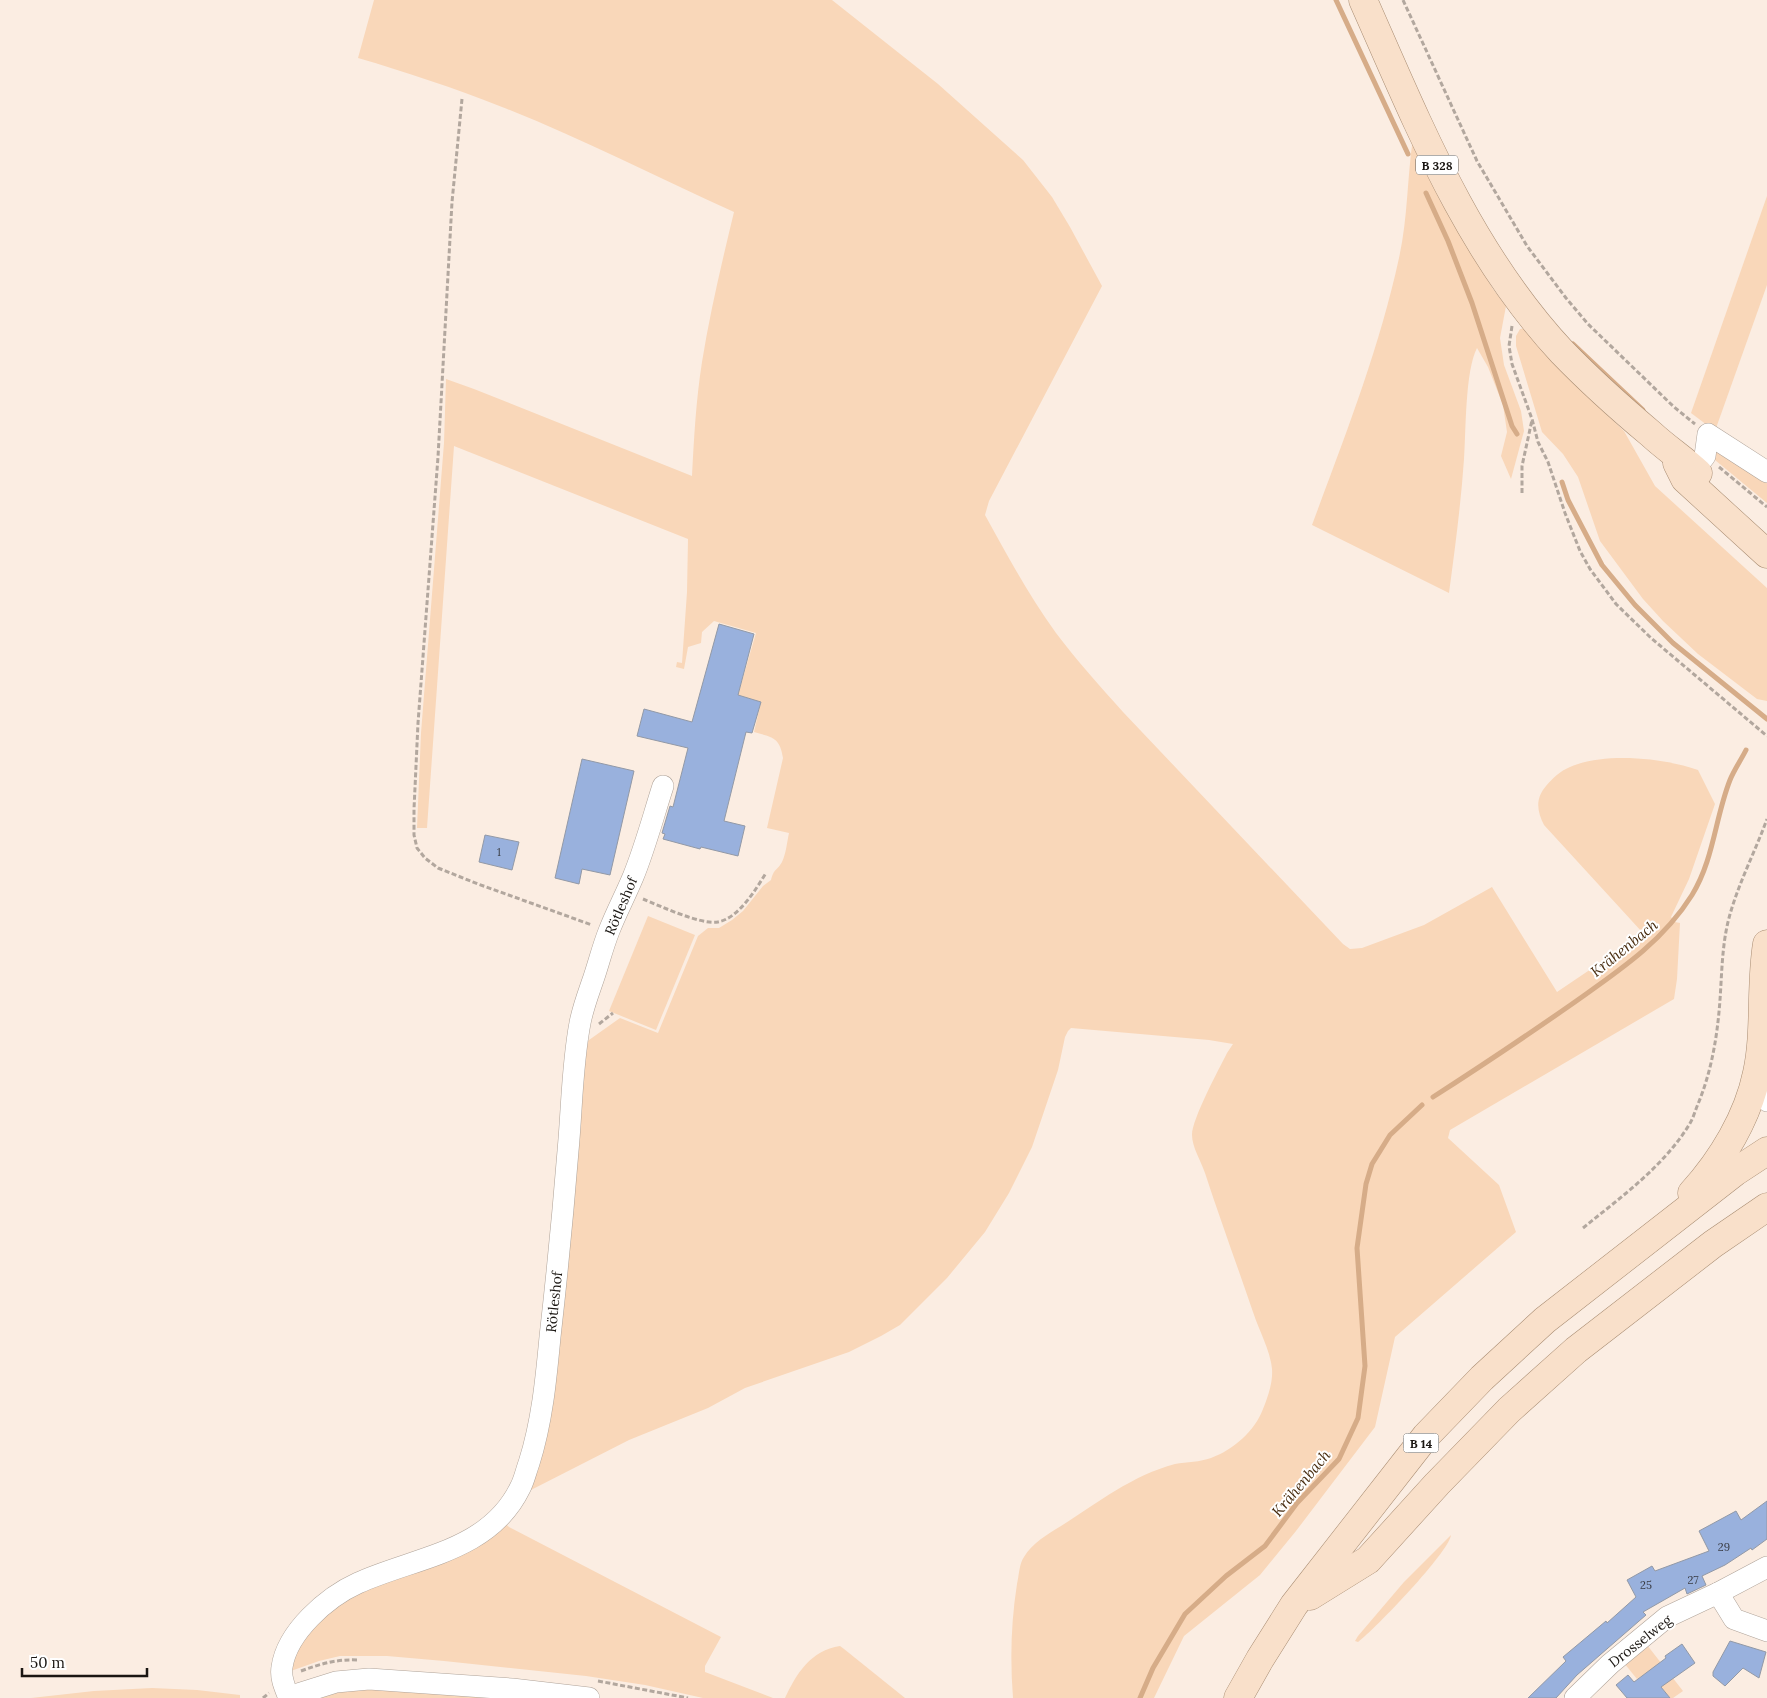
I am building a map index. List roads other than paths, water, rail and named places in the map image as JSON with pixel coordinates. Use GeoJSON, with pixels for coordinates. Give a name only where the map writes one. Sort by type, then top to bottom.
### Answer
{"type":"FeatureCollection","features":[{"type":"Feature","properties":{"kind":"main road","name":"B 328"},"geometry":{"type":"LineString","coordinates":[[1363,0],[1448,188],[1484,249],[1525,308],[1562,351],[1615,404],[1670,451],[1699,466]]}},
{"type":"Feature","properties":{"kind":"main road"},"geometry":{"type":"LineString","coordinates":[[1670,451],[1685,479],[1767,554]]}},
{"type":"Feature","properties":{"kind":"main road"},"geometry":{"type":"LineString","coordinates":[[1654,1234],[1707,1177],[1728,1144],[1745,1110],[1757,1074],[1767,944]]}},
{"type":"Feature","properties":{"kind":"main road"},"geometry":{"type":"LineString","coordinates":[[1654,1234],[1735,1172],[1767,1151]]}},
{"type":"Feature","properties":{"kind":"main road","name":"B 14"},"geometry":{"type":"LineString","coordinates":[[1294,1605],[1368,1560],[1437,1484],[1509,1410],[1576,1350],[1713,1244],[1767,1207]]}},
{"type":"Feature","properties":{"kind":"main road","name":"B 14"},"geometry":{"type":"LineString","coordinates":[[1238,1698],[1294,1605],[1426,1436],[1482,1378],[1545,1320],[1654,1234]]}},
{"type":"Feature","properties":{"kind":"street"},"geometry":{"type":"LineString","coordinates":[[1699,466],[1708,434],[1767,472]]}},
{"type":"Feature","properties":{"kind":"street","name":"Rötleshof"},"geometry":{"type":"LineString","coordinates":[[290,1698],[282,1681],[281,1669],[284,1657],[293,1640],[318,1609],[344,1590],[360,1582],[435,1556],[469,1540],[501,1516],[520,1488],[535,1440],[544,1394],[562,1229],[572,1089],[580,1021],[609,931],[647,839],[663,786]]}},
{"type":"Feature","properties":{"kind":"street"},"geometry":{"type":"LineString","coordinates":[[1757,1074],[1767,1101]]}},
{"type":"Feature","properties":{"kind":"street","name":"Drosselweg"},"geometry":{"type":"LineString","coordinates":[[1575,1698],[1610,1664],[1667,1618],[1767,1567]]}},
{"type":"Feature","properties":{"kind":"street"},"geometry":{"type":"LineString","coordinates":[[1718,1593],[1734,1619],[1767,1631]]}},
{"type":"Feature","properties":{"kind":"street"},"geometry":{"type":"LineString","coordinates":[[290,1698],[336,1682],[369,1679],[512,1689],[589,1698]]}},
{"type":"Feature","properties":{"kind":"waterway"},"geometry":{"type":"LineString","coordinates":[[1336,0],[1408,154]]}},
{"type":"Feature","properties":{"kind":"waterway"},"geometry":{"type":"LineString","coordinates":[[1426,193],[1448,241],[1472,303],[1512,426],[1517,434]]}},
{"type":"Feature","properties":{"kind":"waterway"},"geometry":{"type":"LineString","coordinates":[[1573,344],[1643,410]]}},
{"type":"Feature","properties":{"kind":"waterway"},"geometry":{"type":"LineString","coordinates":[[1562,482],[1568,500],[1602,565],[1635,605],[1673,643],[1767,719]]}},
{"type":"Feature","properties":{"kind":"waterway","name":"Krähenbach"},"geometry":{"type":"LineString","coordinates":[[1433,1097],[1520,1040],[1606,980],[1638,956],[1667,928],[1692,895],[1699,881],[1710,853],[1730,780],[1746,750]]}},
{"type":"Feature","properties":{"kind":"waterway","name":"Krähenbach"},"geometry":{"type":"LineString","coordinates":[[1140,1698],[1153,1668],[1185,1614],[1226,1576],[1265,1546],[1297,1503],[1339,1459],[1358,1418],[1365,1366],[1357,1248],[1366,1184],[1372,1164],[1390,1135],[1422,1105]]}}]}
